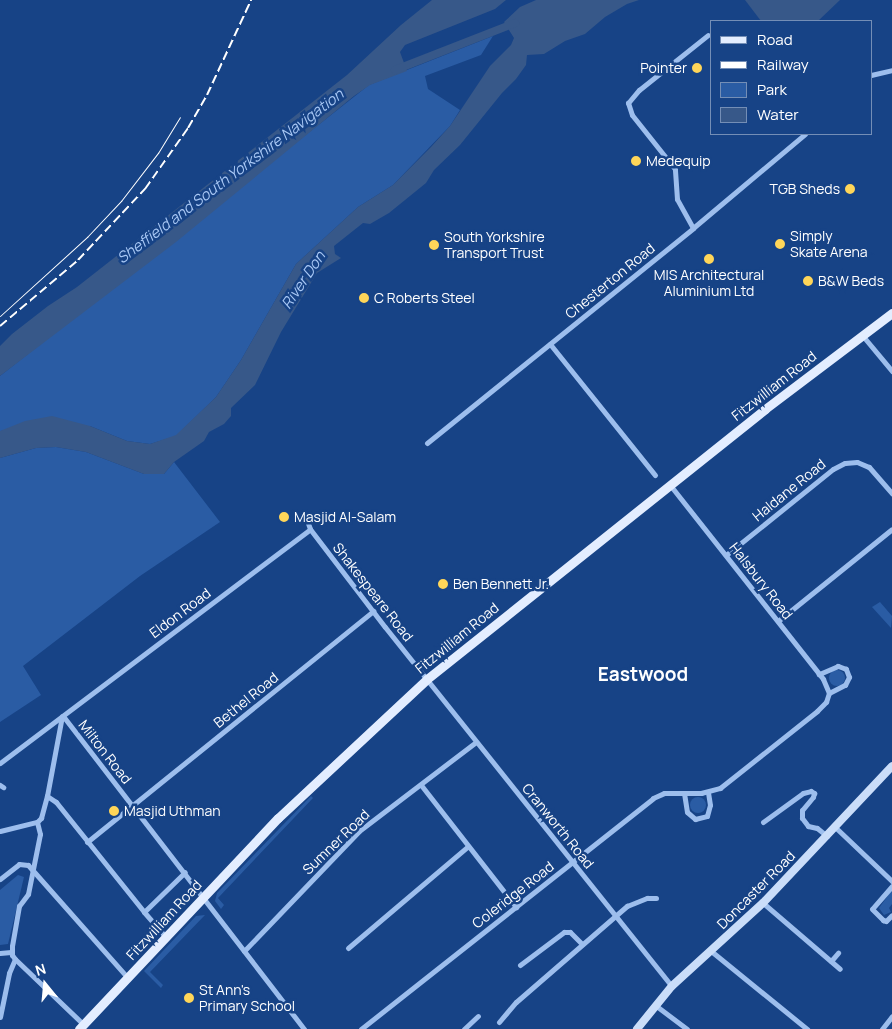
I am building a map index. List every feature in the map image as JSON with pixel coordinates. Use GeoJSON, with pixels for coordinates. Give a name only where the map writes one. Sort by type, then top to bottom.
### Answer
{"type":"FeatureCollection","features":[{"type":"Feature","properties":{"kind":"main road","name":"Fitzwilliam Road"},"geometry":{"type":"LineString","coordinates":[[81,1027],[285,811],[427,679],[670,485],[861,335],[892,313]]}},
{"type":"Feature","properties":{"kind":"street"},"geometry":{"type":"LineString","coordinates":[[693,228],[677,199],[675,169],[632,115],[628,103],[639,90],[708,35]]}},
{"type":"Feature","properties":{"kind":"street"},"geometry":{"type":"LineString","coordinates":[[872,75],[892,70]]}},
{"type":"Feature","properties":{"kind":"street","name":"Chesterton Road"},"geometry":{"type":"LineString","coordinates":[[427,443],[693,228],[803,135]]}},
{"type":"Feature","properties":{"kind":"street"},"geometry":{"type":"LineString","coordinates":[[861,335],[892,371]]}},
{"type":"Feature","properties":{"kind":"street"},"geometry":{"type":"LineString","coordinates":[[550,344],[655,476]]}},
{"type":"Feature","properties":{"kind":"street","name":"Haldane Road"},"geometry":{"type":"LineString","coordinates":[[726,555],[833,469],[845,463],[857,462],[869,468],[892,493]]}},
{"type":"Feature","properties":{"kind":"street","name":"Halsbury Road"},"geometry":{"type":"LineString","coordinates":[[670,485],[819,674],[829,693]]}},
{"type":"Feature","properties":{"kind":"street","name":"Shakespeare Road"},"geometry":{"type":"LineString","coordinates":[[305,515],[310,529],[427,679]]}},
{"type":"Feature","properties":{"kind":"street","name":"Eldon Road"},"geometry":{"type":"LineString","coordinates":[[0,763],[310,529]]}},
{"type":"Feature","properties":{"kind":"street"},"geometry":{"type":"LineString","coordinates":[[778,621],[892,529]]}},
{"type":"Feature","properties":{"kind":"street","name":"Bethel Road"},"geometry":{"type":"LineString","coordinates":[[87,842],[373,611]]}},
{"type":"Feature","properties":{"kind":"street","name":"Coleridge Road"},"geometry":{"type":"LineString","coordinates":[[361,1029],[658,794],[708,792],[720,788],[817,711],[826,702],[829,693],[846,685],[848,673],[843,667],[838,666],[819,674]]}},
{"type":"Feature","properties":{"kind":"street","name":"Cranworth Road"},"geometry":{"type":"LineString","coordinates":[[427,679],[615,917],[672,986]]}},
{"type":"Feature","properties":{"kind":"street"},"geometry":{"type":"LineString","coordinates":[[0,831],[37,822],[41,818],[63,716]]}},
{"type":"Feature","properties":{"kind":"street","name":"Milton Road"},"geometry":{"type":"LineString","coordinates":[[63,716],[304,1029]]}},
{"type":"Feature","properties":{"kind":"street","name":"Sumner Road"},"geometry":{"type":"LineString","coordinates":[[244,951],[360,831],[476,742]]}},
{"type":"Feature","properties":{"kind":"street","name":"Doncaster Road"},"geometry":{"type":"LineString","coordinates":[[637,1029],[672,986],[764,903],[892,766]]}},
{"type":"Feature","properties":{"kind":"street"},"geometry":{"type":"LineString","coordinates":[[421,785],[467,847],[516,907]]}},
{"type":"Feature","properties":{"kind":"street"},"geometry":{"type":"LineString","coordinates":[[763,822],[803,793],[812,791],[814,793],[813,797],[802,810],[802,818],[808,826],[817,828],[827,836]]}},
{"type":"Feature","properties":{"kind":"street"},"geometry":{"type":"LineString","coordinates":[[684,793],[687,812],[692,818],[700,819],[707,816],[709,811],[708,792]]}},
{"type":"Feature","properties":{"kind":"street"},"geometry":{"type":"LineString","coordinates":[[47,796],[56,802],[166,937]]}},
{"type":"Feature","properties":{"kind":"street"},"geometry":{"type":"LineString","coordinates":[[37,822],[40,834],[26,898],[20,906],[11,952],[15,959],[81,1027]]}},
{"type":"Feature","properties":{"kind":"street"},"geometry":{"type":"LineString","coordinates":[[835,827],[892,881]]}},
{"type":"Feature","properties":{"kind":"street"},"geometry":{"type":"LineString","coordinates":[[348,948],[467,847]]}},
{"type":"Feature","properties":{"kind":"street"},"geometry":{"type":"LineString","coordinates":[[0,879],[20,864],[26,864],[32,868],[128,978]]}},
{"type":"Feature","properties":{"kind":"street"},"geometry":{"type":"LineString","coordinates":[[144,912],[185,872]]}},
{"type":"Feature","properties":{"kind":"street"},"geometry":{"type":"LineString","coordinates":[[892,886],[872,909],[882,920],[886,920],[892,915]]}},
{"type":"Feature","properties":{"kind":"street"},"geometry":{"type":"LineString","coordinates":[[499,1022],[516,1002],[631,904],[648,898],[656,898]]}},
{"type":"Feature","properties":{"kind":"street"},"geometry":{"type":"LineString","coordinates":[[764,903],[840,969]]}},
{"type":"Feature","properties":{"kind":"street"},"geometry":{"type":"LineString","coordinates":[[520,965],[567,931],[582,944]]}},
{"type":"Feature","properties":{"kind":"street"},"geometry":{"type":"LineString","coordinates":[[711,951],[807,1029]]}},
{"type":"Feature","properties":{"kind":"street"},"geometry":{"type":"LineString","coordinates":[[0,953],[11,952]]}},
{"type":"Feature","properties":{"kind":"street"},"geometry":{"type":"LineString","coordinates":[[831,961],[838,953]]}},
{"type":"Feature","properties":{"kind":"street"},"geometry":{"type":"LineString","coordinates":[[0,1017],[9,973],[15,959]]}},
{"type":"Feature","properties":{"kind":"street"},"geometry":{"type":"LineString","coordinates":[[655,1005],[687,1029]]}},
{"type":"Feature","properties":{"kind":"street"},"geometry":{"type":"LineString","coordinates":[[464,1029],[478,1016]]}},
{"type":"Feature","properties":{"kind":"street"},"geometry":{"type":"LineString","coordinates":[[882,1029],[892,1016]]}},
{"type":"Feature","properties":{"kind":"green space"},"geometry":{"type":"Polygon","coordinates":[[[493,36],[481,55],[425,76],[428,89],[460,110],[450,126],[393,185],[358,207],[296,264],[241,360],[216,397],[176,436],[150,444],[127,441],[90,426],[0,431],[0,376],[369,85],[493,36]]]}},
{"type":"Feature","properties":{"kind":"green space"},"geometry":{"type":"Polygon","coordinates":[[[56,447],[86,452],[144,474],[164,474],[174,462],[220,522],[140,576],[23,666],[41,695],[0,722],[0,458],[36,448],[56,447]]]}},
{"type":"Feature","properties":{"kind":"green space"},"geometry":{"type":"Polygon","coordinates":[[[880,602],[892,616],[891,628],[872,607],[880,602]]]}},
{"type":"Feature","properties":{"kind":"green space"},"geometry":{"type":"Polygon","coordinates":[[[837,670],[843,672],[845,678],[843,684],[837,686],[831,684],[829,678],[831,672],[837,670]]]}},
{"type":"Feature","properties":{"kind":"green space"},"geometry":{"type":"Polygon","coordinates":[[[311,796],[313,798],[218,898],[224,905],[221,909],[215,901],[217,893],[311,796]]]}},
{"type":"Feature","properties":{"kind":"green space"},"geometry":{"type":"Polygon","coordinates":[[[695,797],[701,797],[706,802],[704,811],[695,813],[690,808],[690,802],[695,797]]]}},
{"type":"Feature","properties":{"kind":"green space"},"geometry":{"type":"Polygon","coordinates":[[[18,875],[24,877],[8,944],[0,945],[0,890],[18,875]]]}},
{"type":"Feature","properties":{"kind":"green space"},"geometry":{"type":"Polygon","coordinates":[[[892,890],[892,904],[889,908],[891,912],[884,915],[879,908],[892,890]]]}},
{"type":"Feature","properties":{"kind":"green space"},"geometry":{"type":"Polygon","coordinates":[[[205,915],[150,972],[163,985],[161,988],[144,971],[196,916],[205,915]]]}},
{"type":"Feature","properties":{"kind":"water"},"geometry":{"type":"Polygon","coordinates":[[[432,0],[506,0],[495,9],[405,45],[400,52],[407,71],[370,85],[354,96],[176,242],[0,376],[0,346],[12,334],[48,306],[77,287],[347,75],[401,25],[432,0]]]}},
{"type":"Feature","properties":{"kind":"water","name":"River Don"},"geometry":{"type":"Polygon","coordinates":[[[536,0],[639,0],[627,4],[605,17],[585,34],[565,41],[544,54],[527,55],[526,65],[516,79],[502,93],[460,145],[434,170],[426,183],[389,213],[370,224],[363,223],[334,246],[335,254],[341,258],[317,273],[281,332],[255,385],[231,408],[231,416],[224,424],[209,432],[204,441],[174,462],[164,474],[144,474],[86,452],[56,447],[36,448],[0,458],[0,431],[25,421],[52,416],[90,426],[127,441],[150,444],[176,435],[216,397],[241,360],[296,264],[358,207],[393,185],[431,147],[450,126],[490,66],[511,45],[514,38],[504,22],[520,7],[536,0]]]}},
{"type":"Feature","properties":{"kind":"water"},"geometry":{"type":"Polygon","coordinates":[[[745,0],[840,0],[819,20],[760,20],[745,0]]]}},
{"type":"Feature","properties":{"kind":"waterway","name":"Sheffield and South Yorkshire Navigation"},"geometry":{"type":"LineString","coordinates":[[395,70],[515,23]]}},
{"type":"Feature","properties":{"kind":"tram line"},"geometry":{"type":"LineString","coordinates":[[0,316],[87,237],[121,201],[158,153],[180,117]]}},
{"type":"Feature","properties":{"kind":"railway"},"geometry":{"type":"LineString","coordinates":[[0,326],[78,260],[145,189],[188,128],[207,95],[251,0]]}},
{"type":"Feature","properties":{"kind":"place","name":"Pointer"},"geometry":{"type":"Point","coordinates":[697,68]}},
{"type":"Feature","properties":{"kind":"place","name":"Medequip"},"geometry":{"type":"Point","coordinates":[636,161]}},
{"type":"Feature","properties":{"kind":"place","name":"TGB Sheds"},"geometry":{"type":"Point","coordinates":[850,189]}},
{"type":"Feature","properties":{"kind":"place","name":"Simply Skate Arena"},"geometry":{"type":"Point","coordinates":[780,244]}},
{"type":"Feature","properties":{"kind":"place","name":"South Yorkshire Transport Trust"},"geometry":{"type":"Point","coordinates":[434,245]}},
{"type":"Feature","properties":{"kind":"place","name":"MIS Architectural Aluminium Ltd"},"geometry":{"type":"Point","coordinates":[709,259]}},
{"type":"Feature","properties":{"kind":"place","name":"B&W Beds"},"geometry":{"type":"Point","coordinates":[808,281]}},
{"type":"Feature","properties":{"kind":"place","name":"C Roberts Steel"},"geometry":{"type":"Point","coordinates":[364,298]}},
{"type":"Feature","properties":{"kind":"place","name":"Masjid Al-Salam"},"geometry":{"type":"Point","coordinates":[284,517]}},
{"type":"Feature","properties":{"kind":"place","name":"Ben Bennett Jr."},"geometry":{"type":"Point","coordinates":[443,584]}},
{"type":"Feature","properties":{"kind":"place","name":"Masjid Uthman"},"geometry":{"type":"Point","coordinates":[114,811]}},
{"type":"Feature","properties":{"kind":"place","name":"St Ann's Primary School"},"geometry":{"type":"Point","coordinates":[189,998]}},
{"type":"Feature","properties":{"kind":"district","name":"Eastwood"},"geometry":{"type":"Point","coordinates":[643,675]}}]}
